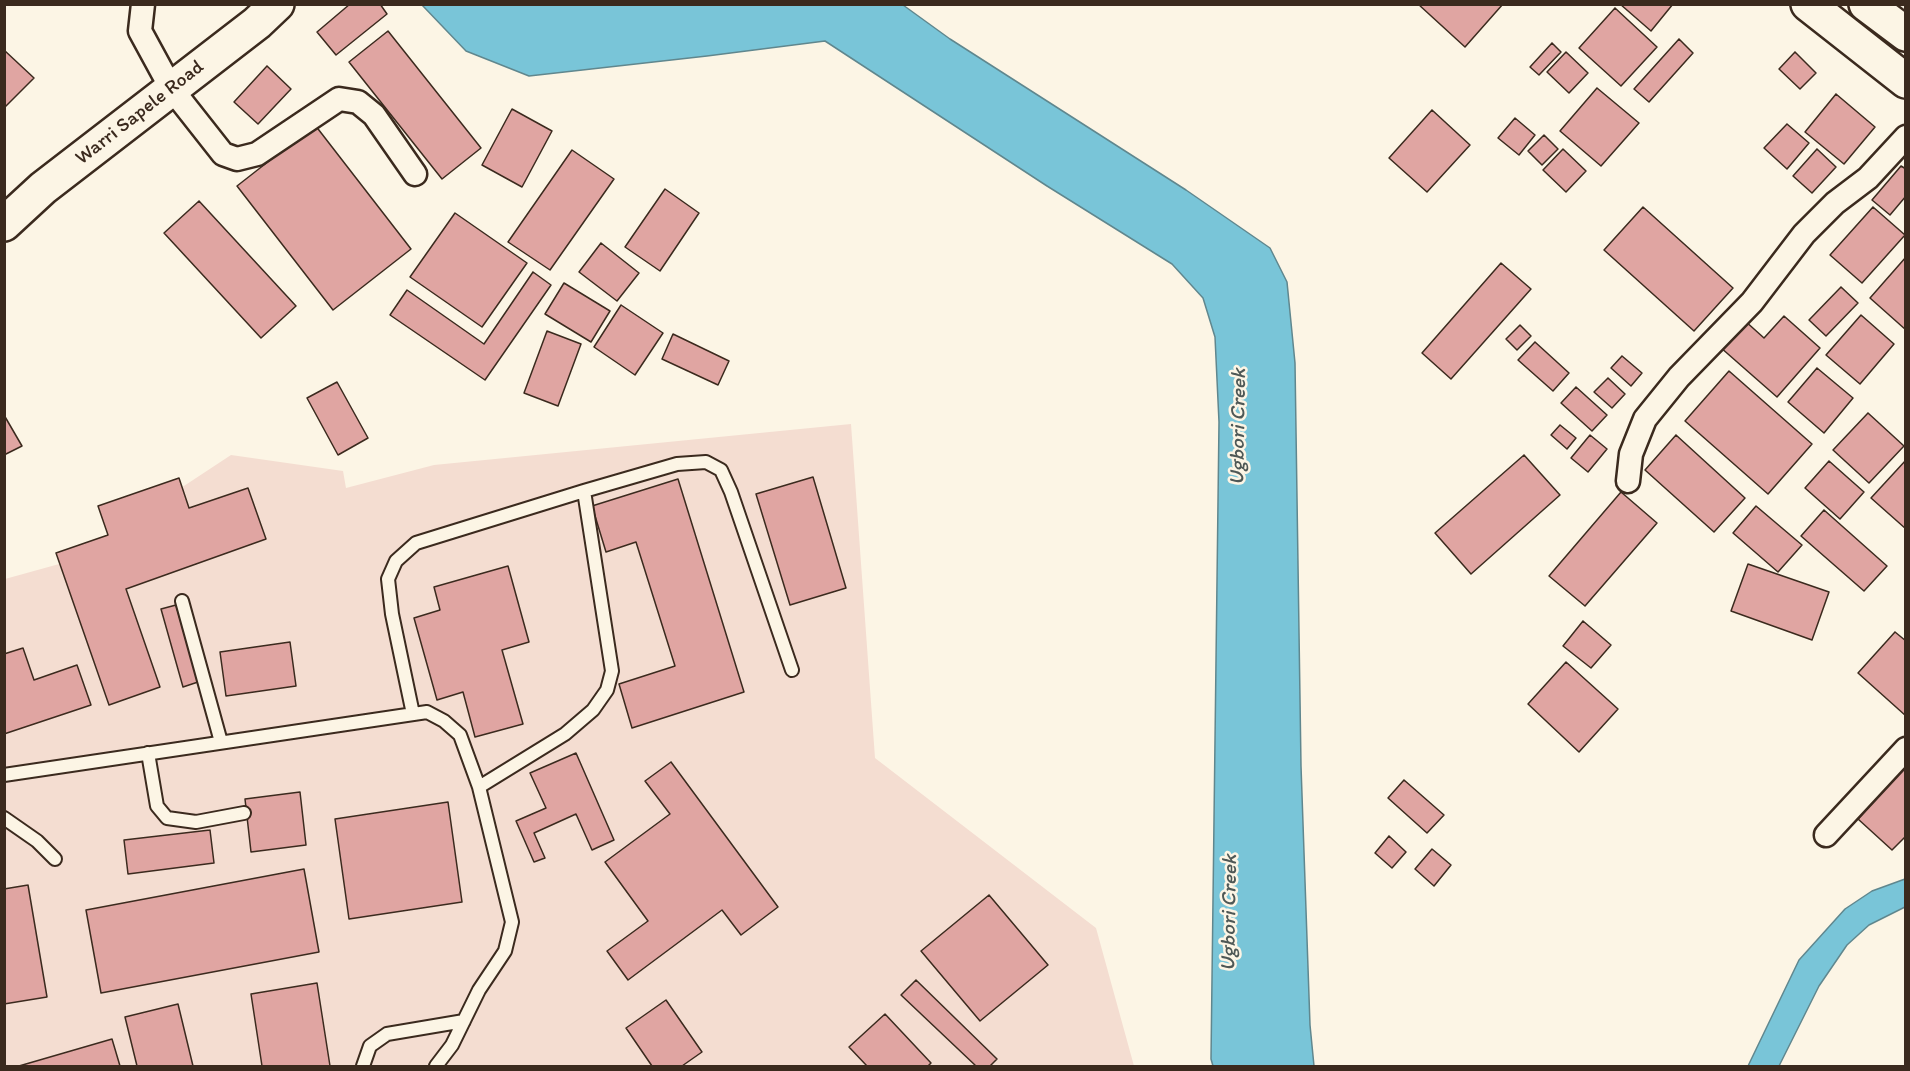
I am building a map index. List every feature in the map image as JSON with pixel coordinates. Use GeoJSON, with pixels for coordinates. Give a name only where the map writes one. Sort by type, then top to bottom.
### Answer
{"type":"FeatureCollection","features":[{"type":"Feature","properties":{"kind":"main road","name":"Warri Sapele Road"},"geometry":{"type":"LineString","coordinates":[[4,224],[43,188],[256,23],[277,4]]}},
{"type":"Feature","properties":{"kind":"main road"},"geometry":{"type":"LineString","coordinates":[[1808,4],[1905,81]]}},
{"type":"Feature","properties":{"kind":"main road"},"geometry":{"type":"LineString","coordinates":[[1866,4],[1905,34]]}},
{"type":"Feature","properties":{"kind":"street"},"geometry":{"type":"LineString","coordinates":[[142,4],[140,31],[171,88],[223,154],[237,159],[257,154],[339,99],[358,102],[374,115],[415,174]]}},
{"type":"Feature","properties":{"kind":"street"},"geometry":{"type":"LineString","coordinates":[[1628,481],[1631,454],[1645,419],[1679,377],[1752,302],[1804,234],[1835,203],[1868,178],[1905,136]]}},
{"type":"Feature","properties":{"kind":"street"},"geometry":{"type":"LineString","coordinates":[[1826,835],[1905,749]]}},
{"type":"Feature","properties":{"kind":"lane"},"geometry":{"type":"LineString","coordinates":[[412,714],[392,614],[388,579],[396,561],[416,543],[584,490],[677,464],[706,462],[721,470],[731,492],[792,670]]}},
{"type":"Feature","properties":{"kind":"lane"},"geometry":{"type":"LineString","coordinates":[[479,787],[564,734],[593,710],[607,690],[612,671],[584,490]]}},
{"type":"Feature","properties":{"kind":"lane"},"geometry":{"type":"LineString","coordinates":[[182,601],[221,742]]}},
{"type":"Feature","properties":{"kind":"lane"},"geometry":{"type":"LineString","coordinates":[[4,775],[427,712],[444,720],[459,735],[479,787],[512,922],[505,951],[478,990],[452,1045],[436,1066]]}},
{"type":"Feature","properties":{"kind":"lane"},"geometry":{"type":"LineString","coordinates":[[148,753],[157,806],[167,818],[196,822],[244,813]]}},
{"type":"Feature","properties":{"kind":"lane"},"geometry":{"type":"LineString","coordinates":[[4,818],[37,841],[55,859]]}},
{"type":"Feature","properties":{"kind":"lane"},"geometry":{"type":"LineString","coordinates":[[363,1066],[370,1046],[387,1034],[464,1021]]}},
{"type":"Feature","properties":{"kind":"shaded area"},"geometry":{"type":"Polygon","coordinates":[[[851,424],[875,758],[1096,928],[1134,1066],[5,1066],[5,579],[70,561],[231,455],[343,471],[346,488],[434,465],[851,424]]]}},
{"type":"Feature","properties":{"kind":"water","name":"Ugbori Creek"},"geometry":{"type":"Polygon","coordinates":[[[422,5],[903,5],[950,39],[1186,190],[1270,248],[1287,282],[1295,363],[1301,766],[1310,1025],[1314,1066],[1213,1066],[1211,1059],[1219,422],[1215,337],[1203,298],[1172,264],[1047,186],[825,41],[529,76],[466,51],[422,5]]]}},
{"type":"Feature","properties":{"kind":"water"},"geometry":{"type":"Polygon","coordinates":[[[1905,879],[1905,907],[1869,925],[1847,945],[1819,986],[1779,1066],[1748,1066],[1799,960],[1845,909],[1872,891],[1905,879]]]}},
{"type":"Feature","properties":{"kind":"building"},"geometry":{"type":"Polygon","coordinates":[[[350,4],[380,4],[387,14],[336,55],[317,32],[350,4]]]}},
{"type":"Feature","properties":{"kind":"building"},"geometry":{"type":"Polygon","coordinates":[[[1418,4],[1503,4],[1465,47],[1418,4]]]}},
{"type":"Feature","properties":{"kind":"building"},"geometry":{"type":"Polygon","coordinates":[[[1620,4],[1673,4],[1651,31],[1620,4]]]}},
{"type":"Feature","properties":{"kind":"building"},"geometry":{"type":"Polygon","coordinates":[[[1615,8],[1657,47],[1621,86],[1579,48],[1615,8]]]}},
{"type":"Feature","properties":{"kind":"building"},"geometry":{"type":"Polygon","coordinates":[[[388,31],[481,148],[442,179],[349,62],[388,31]]]}},
{"type":"Feature","properties":{"kind":"building"},"geometry":{"type":"Polygon","coordinates":[[[1679,39],[1693,53],[1649,102],[1634,89],[1679,39]]]}},
{"type":"Feature","properties":{"kind":"building"},"geometry":{"type":"Polygon","coordinates":[[[1552,43],[1561,52],[1539,75],[1530,67],[1552,43]]]}},
{"type":"Feature","properties":{"kind":"building"},"geometry":{"type":"Polygon","coordinates":[[[4,50],[34,78],[4,108],[4,50]]]}},
{"type":"Feature","properties":{"kind":"building"},"geometry":{"type":"Polygon","coordinates":[[[1566,52],[1588,73],[1569,93],[1547,72],[1566,52]]]}},
{"type":"Feature","properties":{"kind":"building"},"geometry":{"type":"Polygon","coordinates":[[[1795,52],[1816,73],[1800,89],[1779,69],[1795,52]]]}},
{"type":"Feature","properties":{"kind":"building"},"geometry":{"type":"Polygon","coordinates":[[[267,66],[291,89],[258,124],[234,102],[267,66]]]}},
{"type":"Feature","properties":{"kind":"building"},"geometry":{"type":"Polygon","coordinates":[[[1597,88],[1639,123],[1601,166],[1560,131],[1597,88]]]}},
{"type":"Feature","properties":{"kind":"building"},"geometry":{"type":"Polygon","coordinates":[[[1836,94],[1875,127],[1844,164],[1805,132],[1836,94]]]}},
{"type":"Feature","properties":{"kind":"building"},"geometry":{"type":"Polygon","coordinates":[[[512,109],[552,131],[522,187],[482,165],[512,109]]]}},
{"type":"Feature","properties":{"kind":"building"},"geometry":{"type":"Polygon","coordinates":[[[1432,110],[1470,145],[1427,192],[1389,158],[1432,110]]]}},
{"type":"Feature","properties":{"kind":"building"},"geometry":{"type":"Polygon","coordinates":[[[1515,118],[1535,135],[1519,155],[1498,138],[1515,118]]]}},
{"type":"Feature","properties":{"kind":"building"},"geometry":{"type":"Polygon","coordinates":[[[1787,124],[1809,143],[1787,169],[1764,148],[1787,124]]]}},
{"type":"Feature","properties":{"kind":"building"},"geometry":{"type":"Polygon","coordinates":[[[315,125],[411,249],[333,310],[237,186],[315,125]]]}},
{"type":"Feature","properties":{"kind":"building"},"geometry":{"type":"Polygon","coordinates":[[[1544,135],[1558,149],[1542,165],[1528,151],[1544,135]]]}},
{"type":"Feature","properties":{"kind":"building"},"geometry":{"type":"Polygon","coordinates":[[[1563,149],[1586,171],[1566,192],[1543,170],[1563,149]]]}},
{"type":"Feature","properties":{"kind":"building"},"geometry":{"type":"Polygon","coordinates":[[[1817,149],[1836,167],[1812,193],[1793,176],[1817,149]]]}},
{"type":"Feature","properties":{"kind":"building"},"geometry":{"type":"Polygon","coordinates":[[[572,150],[614,179],[550,270],[508,242],[572,150]]]}},
{"type":"Feature","properties":{"kind":"building"},"geometry":{"type":"Polygon","coordinates":[[[1901,166],[1906,169],[1906,196],[1890,215],[1872,200],[1901,166]]]}},
{"type":"Feature","properties":{"kind":"building"},"geometry":{"type":"Polygon","coordinates":[[[665,189],[699,213],[660,271],[625,247],[665,189]]]}},
{"type":"Feature","properties":{"kind":"building"},"geometry":{"type":"Polygon","coordinates":[[[199,201],[296,306],[261,338],[164,233],[199,201]]]}},
{"type":"Feature","properties":{"kind":"building"},"geometry":{"type":"Polygon","coordinates":[[[1643,207],[1733,288],[1694,331],[1604,250],[1643,207]]]}},
{"type":"Feature","properties":{"kind":"building"},"geometry":{"type":"Polygon","coordinates":[[[1873,207],[1905,235],[1862,283],[1830,255],[1873,207]]]}},
{"type":"Feature","properties":{"kind":"building"},"geometry":{"type":"Polygon","coordinates":[[[455,213],[527,263],[482,327],[410,277],[455,213]]]}},
{"type":"Feature","properties":{"kind":"building"},"geometry":{"type":"Polygon","coordinates":[[[601,243],[639,273],[617,301],[579,272],[601,243]]]}},
{"type":"Feature","properties":{"kind":"building"},"geometry":{"type":"Polygon","coordinates":[[[1906,257],[1906,330],[1870,298],[1906,257]]]}},
{"type":"Feature","properties":{"kind":"building"},"geometry":{"type":"Polygon","coordinates":[[[1501,263],[1531,289],[1451,379],[1422,353],[1501,263]]]}},
{"type":"Feature","properties":{"kind":"building"},"geometry":{"type":"Polygon","coordinates":[[[533,272],[551,285],[485,380],[390,315],[407,290],[484,344],[533,272]]]}},
{"type":"Feature","properties":{"kind":"building"},"geometry":{"type":"Polygon","coordinates":[[[564,283],[610,311],[591,342],[545,314],[564,283]]]}},
{"type":"Feature","properties":{"kind":"building"},"geometry":{"type":"Polygon","coordinates":[[[1841,287],[1858,303],[1826,336],[1809,320],[1841,287]]]}},
{"type":"Feature","properties":{"kind":"building"},"geometry":{"type":"Polygon","coordinates":[[[621,305],[663,333],[635,375],[594,347],[621,305]]]}},
{"type":"Feature","properties":{"kind":"building"},"geometry":{"type":"Polygon","coordinates":[[[1861,315],[1894,344],[1860,384],[1826,355],[1861,315]]]}},
{"type":"Feature","properties":{"kind":"building"},"geometry":{"type":"Polygon","coordinates":[[[1784,316],[1820,348],[1777,397],[1720,347],[1744,320],[1764,338],[1784,316]]]}},
{"type":"Feature","properties":{"kind":"building"},"geometry":{"type":"Polygon","coordinates":[[[1520,325],[1531,336],[1517,350],[1506,339],[1520,325]]]}},
{"type":"Feature","properties":{"kind":"building"},"geometry":{"type":"Polygon","coordinates":[[[547,331],[581,344],[558,406],[524,393],[547,331]]]}},
{"type":"Feature","properties":{"kind":"building"},"geometry":{"type":"Polygon","coordinates":[[[673,334],[729,361],[718,385],[662,359],[673,334]]]}},
{"type":"Feature","properties":{"kind":"building"},"geometry":{"type":"Polygon","coordinates":[[[1535,342],[1569,373],[1553,391],[1518,360],[1535,342]]]}},
{"type":"Feature","properties":{"kind":"building"},"geometry":{"type":"Polygon","coordinates":[[[1622,356],[1642,373],[1631,386],[1611,368],[1622,356]]]}},
{"type":"Feature","properties":{"kind":"building"},"geometry":{"type":"Polygon","coordinates":[[[1817,368],[1853,398],[1824,433],[1788,402],[1817,368]]]}},
{"type":"Feature","properties":{"kind":"building"},"geometry":{"type":"Polygon","coordinates":[[[1729,371],[1812,444],[1768,494],[1685,421],[1729,371]]]}},
{"type":"Feature","properties":{"kind":"building"},"geometry":{"type":"Polygon","coordinates":[[[1608,378],[1625,394],[1612,408],[1594,392],[1608,378]]]}},
{"type":"Feature","properties":{"kind":"building"},"geometry":{"type":"Polygon","coordinates":[[[337,382],[368,438],[338,455],[307,398],[337,382]]]}},
{"type":"Feature","properties":{"kind":"building"},"geometry":{"type":"Polygon","coordinates":[[[1576,387],[1607,415],[1592,431],[1561,403],[1576,387]]]}},
{"type":"Feature","properties":{"kind":"building"},"geometry":{"type":"Polygon","coordinates":[[[1868,413],[1904,446],[1869,483],[1833,450],[1868,413]]]}},
{"type":"Feature","properties":{"kind":"building"},"geometry":{"type":"Polygon","coordinates":[[[4,415],[22,446],[4,455],[4,415]]]}},
{"type":"Feature","properties":{"kind":"building"},"geometry":{"type":"Polygon","coordinates":[[[1560,425],[1576,438],[1567,449],[1551,435],[1560,425]]]}},
{"type":"Feature","properties":{"kind":"building"},"geometry":{"type":"Polygon","coordinates":[[[1590,435],[1607,449],[1588,472],[1571,458],[1590,435]]]}},
{"type":"Feature","properties":{"kind":"building"},"geometry":{"type":"Polygon","coordinates":[[[1676,435],[1745,498],[1714,532],[1645,470],[1676,435]]]}},
{"type":"Feature","properties":{"kind":"building"},"geometry":{"type":"Polygon","coordinates":[[[1524,455],[1560,495],[1471,574],[1435,533],[1524,455]]]}},
{"type":"Feature","properties":{"kind":"building"},"geometry":{"type":"Polygon","coordinates":[[[1906,460],[1906,529],[1871,498],[1906,460]]]}},
{"type":"Feature","properties":{"kind":"building"},"geometry":{"type":"Polygon","coordinates":[[[1829,461],[1864,492],[1840,519],[1805,488],[1829,461]]]}},
{"type":"Feature","properties":{"kind":"building"},"geometry":{"type":"Polygon","coordinates":[[[813,477],[846,588],[790,605],[756,494],[813,477]]]}},
{"type":"Feature","properties":{"kind":"building"},"geometry":{"type":"Polygon","coordinates":[[[179,478],[189,508],[248,488],[266,539],[126,589],[160,687],[109,705],[56,553],[108,535],[98,506],[179,478]]]}},
{"type":"Feature","properties":{"kind":"building"},"geometry":{"type":"Polygon","coordinates":[[[678,479],[744,692],[632,728],[619,684],[675,666],[636,542],[606,552],[592,506],[678,479]]]}},
{"type":"Feature","properties":{"kind":"building"},"geometry":{"type":"Polygon","coordinates":[[[1621,492],[1657,523],[1585,606],[1549,576],[1621,492]]]}},
{"type":"Feature","properties":{"kind":"building"},"geometry":{"type":"Polygon","coordinates":[[[1756,506],[1802,545],[1778,572],[1733,533],[1756,506]]]}},
{"type":"Feature","properties":{"kind":"building"},"geometry":{"type":"Polygon","coordinates":[[[1824,510],[1887,566],[1864,591],[1801,536],[1824,510]]]}},
{"type":"Feature","properties":{"kind":"building"},"geometry":{"type":"Polygon","coordinates":[[[1748,564],[1829,592],[1812,640],[1731,611],[1748,564]]]}},
{"type":"Feature","properties":{"kind":"building"},"geometry":{"type":"Polygon","coordinates":[[[508,566],[529,642],[502,650],[523,724],[475,737],[463,692],[437,700],[414,618],[440,610],[434,587],[508,566]]]}},
{"type":"Feature","properties":{"kind":"building"},"geometry":{"type":"Polygon","coordinates":[[[176,605],[198,682],[183,687],[161,609],[176,605]]]}},
{"type":"Feature","properties":{"kind":"building"},"geometry":{"type":"Polygon","coordinates":[[[1583,621],[1611,645],[1591,668],[1563,646],[1583,621]]]}},
{"type":"Feature","properties":{"kind":"building"},"geometry":{"type":"Polygon","coordinates":[[[1895,632],[1906,641],[1906,716],[1858,673],[1895,632]]]}},
{"type":"Feature","properties":{"kind":"building"},"geometry":{"type":"Polygon","coordinates":[[[290,642],[296,686],[226,696],[220,652],[290,642]]]}},
{"type":"Feature","properties":{"kind":"building"},"geometry":{"type":"Polygon","coordinates":[[[23,648],[34,680],[77,665],[91,705],[4,734],[4,654],[23,648]]]}},
{"type":"Feature","properties":{"kind":"building"},"geometry":{"type":"Polygon","coordinates":[[[1566,662],[1618,709],[1579,752],[1528,704],[1566,662]]]}},
{"type":"Feature","properties":{"kind":"building"},"geometry":{"type":"Polygon","coordinates":[[[576,753],[614,840],[592,850],[576,814],[534,833],[545,858],[534,862],[516,821],[546,808],[530,773],[576,753]]]}},
{"type":"Feature","properties":{"kind":"building"},"geometry":{"type":"Polygon","coordinates":[[[671,762],[778,907],[741,935],[722,910],[628,980],[607,951],[648,921],[605,862],[670,814],[645,781],[671,762]]]}},
{"type":"Feature","properties":{"kind":"building"},"geometry":{"type":"Polygon","coordinates":[[[1906,766],[1906,836],[1892,850],[1858,819],[1906,766]]]}},
{"type":"Feature","properties":{"kind":"building"},"geometry":{"type":"Polygon","coordinates":[[[1404,780],[1444,815],[1427,833],[1388,798],[1404,780]]]}},
{"type":"Feature","properties":{"kind":"building"},"geometry":{"type":"Polygon","coordinates":[[[300,792],[306,845],[251,852],[245,799],[300,792]]]}},
{"type":"Feature","properties":{"kind":"building"},"geometry":{"type":"Polygon","coordinates":[[[448,802],[462,902],[349,919],[335,819],[448,802]]]}},
{"type":"Feature","properties":{"kind":"building"},"geometry":{"type":"Polygon","coordinates":[[[210,830],[214,863],[128,874],[124,840],[210,830]]]}},
{"type":"Feature","properties":{"kind":"building"},"geometry":{"type":"Polygon","coordinates":[[[1389,836],[1406,852],[1392,868],[1375,853],[1389,836]]]}},
{"type":"Feature","properties":{"kind":"building"},"geometry":{"type":"Polygon","coordinates":[[[1432,849],[1451,865],[1434,886],[1415,869],[1432,849]]]}},
{"type":"Feature","properties":{"kind":"building"},"geometry":{"type":"Polygon","coordinates":[[[304,869],[319,952],[101,993],[86,910],[304,869]]]}},
{"type":"Feature","properties":{"kind":"building"},"geometry":{"type":"Polygon","coordinates":[[[28,885],[47,997],[4,1004],[4,889],[28,885]]]}},
{"type":"Feature","properties":{"kind":"building"},"geometry":{"type":"Polygon","coordinates":[[[989,895],[1048,965],[980,1021],[921,951],[989,895]]]}},
{"type":"Feature","properties":{"kind":"building"},"geometry":{"type":"Polygon","coordinates":[[[916,980],[997,1059],[990,1066],[976,1066],[901,995],[916,980]]]}},
{"type":"Feature","properties":{"kind":"building"},"geometry":{"type":"Polygon","coordinates":[[[317,983],[330,1066],[262,1066],[251,994],[317,983]]]}},
{"type":"Feature","properties":{"kind":"building"},"geometry":{"type":"Polygon","coordinates":[[[666,1000],[702,1052],[682,1066],[652,1066],[626,1028],[666,1000]]]}},
{"type":"Feature","properties":{"kind":"building"},"geometry":{"type":"Polygon","coordinates":[[[178,1004],[193,1066],[137,1066],[125,1017],[178,1004]]]}},
{"type":"Feature","properties":{"kind":"building"},"geometry":{"type":"Polygon","coordinates":[[[885,1014],[931,1063],[928,1066],[867,1066],[849,1047],[885,1014]]]}},
{"type":"Feature","properties":{"kind":"building"},"geometry":{"type":"Polygon","coordinates":[[[112,1039],[120,1066],[19,1066],[112,1039]]]}}]}
